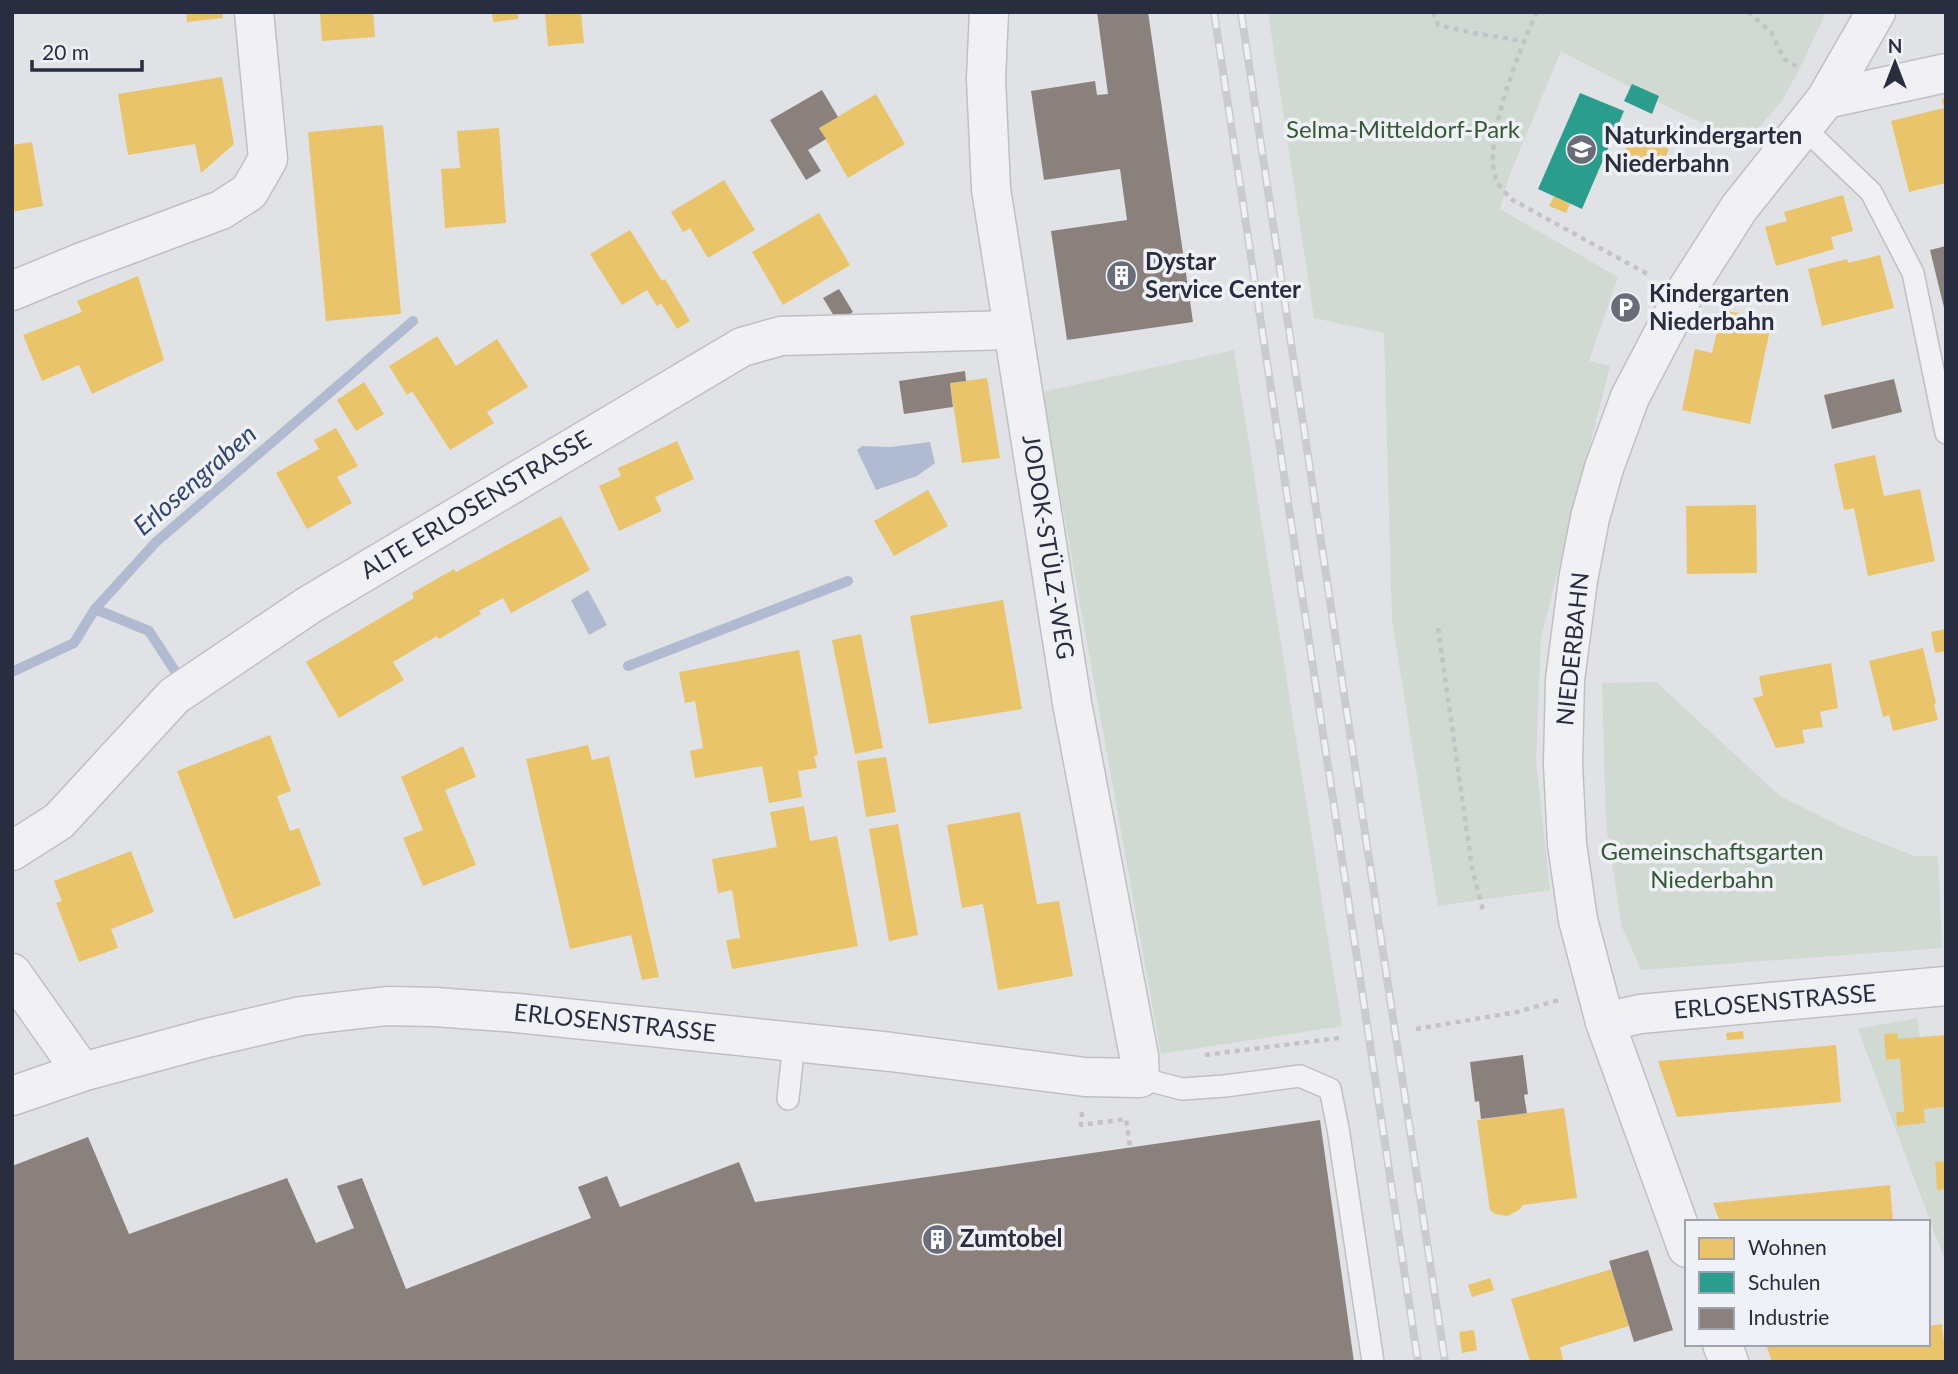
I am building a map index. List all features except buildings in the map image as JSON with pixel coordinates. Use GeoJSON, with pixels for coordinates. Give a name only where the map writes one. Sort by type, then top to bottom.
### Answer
{"type":"FeatureCollection","features":[{"type":"Feature","properties":{"kind":"street"},"geometry":{"type":"LineString","coordinates":[[12,291],[220,210],[249,192],[268,159],[254,12]]}},
{"type":"Feature","properties":{"kind":"street","name":"JODOK-STÜLZ-WEG"},"geometry":{"type":"LineString","coordinates":[[989,12],[986,79],[991,189],[1072,703],[1139,1055],[1140,1078]]}},
{"type":"Feature","properties":{"kind":"street","name":"NIEDERBAHN"},"geometry":{"type":"LineString","coordinates":[[1685,1242],[1605,1022],[1578,920],[1567,844],[1563,764],[1565,680],[1578,580],[1590,518],[1604,468],[1630,397],[1684,294],[1739,208],[1814,113],[1876,12]]}},
{"type":"Feature","properties":{"kind":"street"},"geometry":{"type":"LineString","coordinates":[[1814,113],[1946,73]]}},
{"type":"Feature","properties":{"kind":"street","name":"ALTE ERLOSENSTRASSE"},"geometry":{"type":"LineString","coordinates":[[12,850],[59,821],[174,696],[309,605],[742,347],[781,336],[1013,330]]}},
{"type":"Feature","properties":{"kind":"street"},"geometry":{"type":"LineString","coordinates":[[12,974],[82,1072]]}},
{"type":"Feature","properties":{"kind":"street","name":"ERLOSENSTRASSE"},"geometry":{"type":"LineString","coordinates":[[1605,1022],[1640,1014],[1946,986]]}},
{"type":"Feature","properties":{"kind":"street","name":"ERLOSENSTRASSE"},"geometry":{"type":"LineString","coordinates":[[12,1096],[82,1072],[207,1038],[301,1016],[387,1006],[517,1013],[1085,1077],[1140,1078]]}},
{"type":"Feature","properties":{"kind":"lane"},"geometry":{"type":"LineString","coordinates":[[1814,113],[1871,192],[1913,273],[1946,433]]}},
{"type":"Feature","properties":{"kind":"lane"},"geometry":{"type":"LineString","coordinates":[[788,1099],[793,1042]]}},
{"type":"Feature","properties":{"kind":"lane","name":"ERLOSENSTRASSE"},"geometry":{"type":"LineString","coordinates":[[1140,1078],[1182,1089],[1300,1076],[1330,1089],[1373,1362]]}},
{"type":"Feature","properties":{"kind":"path"},"geometry":{"type":"LineString","coordinates":[[1433,12],[1438,25],[1524,41]]}},
{"type":"Feature","properties":{"kind":"path"},"geometry":{"type":"LineString","coordinates":[[1537,12],[1524,41],[1493,139],[1492,155],[1497,182],[1511,199],[1652,277]]}},
{"type":"Feature","properties":{"kind":"path"},"geometry":{"type":"LineString","coordinates":[[1748,12],[1771,32],[1784,59],[1802,69]]}},
{"type":"Feature","properties":{"kind":"path"},"geometry":{"type":"LineString","coordinates":[[1438,628],[1472,868],[1484,914]]}},
{"type":"Feature","properties":{"kind":"path"},"geometry":{"type":"LineString","coordinates":[[1416,1029],[1517,1012],[1567,998]]}},
{"type":"Feature","properties":{"kind":"path"},"geometry":{"type":"LineString","coordinates":[[1205,1055],[1339,1038]]}},
{"type":"Feature","properties":{"kind":"path"},"geometry":{"type":"LineString","coordinates":[[1083,1105],[1081,1125],[1126,1119],[1130,1147]]}},
{"type":"Feature","properties":{"kind":"green space","name":"Selma-Mitteldorf-Park"},"geometry":{"type":"Polygon","coordinates":[[[1268,12],[1826,12],[1782,101],[1745,143],[1668,107],[1561,51],[1510,174],[1500,209],[1618,277],[1589,361],[1610,366],[1541,638],[1536,759],[1550,890],[1438,906],[1392,621],[1384,333],[1314,318],[1268,12]]]}},
{"type":"Feature","properties":{"kind":"green space"},"geometry":{"type":"Polygon","coordinates":[[[1234,350],[1342,1026],[1161,1054],[1042,392],[1234,350]]]}},
{"type":"Feature","properties":{"kind":"green space","name":"Gemeinschaftsgarten Niederbahn"},"geometry":{"type":"Polygon","coordinates":[[[1656,682],[1780,796],[1846,829],[1915,856],[1938,856],[1942,948],[1641,970],[1622,927],[1606,825],[1602,683],[1656,682]]]}},
{"type":"Feature","properties":{"kind":"green space"},"geometry":{"type":"Polygon","coordinates":[[[1917,1018],[1920,1038],[1898,1039],[1897,1033],[1884,1034],[1886,1060],[1900,1059],[1904,1112],[1896,1112],[1897,1126],[1925,1123],[1924,1109],[1946,1107],[1946,1161],[1935,1163],[1937,1190],[1946,1189],[1946,1263],[1930,1220],[1858,1029],[1917,1018]]]}},
{"type":"Feature","properties":{"kind":"water"},"geometry":{"type":"Polygon","coordinates":[[[930,442],[935,463],[917,476],[876,490],[857,450],[862,446],[890,447],[930,442]]]}},
{"type":"Feature","properties":{"kind":"water"},"geometry":{"type":"Polygon","coordinates":[[[588,590],[607,625],[589,635],[571,600],[588,590]]]}},
{"type":"Feature","properties":{"kind":"waterway","name":"Erlosengraben"},"geometry":{"type":"LineString","coordinates":[[12,672],[74,643],[95,609],[156,542],[413,321]]}},
{"type":"Feature","properties":{"kind":"waterway"},"geometry":{"type":"LineString","coordinates":[[628,666],[848,581]]}},
{"type":"Feature","properties":{"kind":"waterway"},"geometry":{"type":"LineString","coordinates":[[95,609],[149,631],[175,671]]}},
{"type":"Feature","properties":{"kind":"railway"},"geometry":{"type":"LineString","coordinates":[[1214,12],[1418,1362]]}},
{"type":"Feature","properties":{"kind":"railway"},"geometry":{"type":"LineString","coordinates":[[1241,12],[1445,1362]]}},
{"type":"Feature","properties":{"kind":"place","name":"Naturkindergarten Niederbahn"},"geometry":{"type":"Point","coordinates":[1581,150]}},
{"type":"Feature","properties":{"kind":"place","name":"Dystar Service Center"},"geometry":{"type":"Point","coordinates":[1122,276]}},
{"type":"Feature","properties":{"kind":"place","name":"Kindergarten Niederbahn"},"geometry":{"type":"Point","coordinates":[1626,308]}},
{"type":"Feature","properties":{"kind":"place","name":"Zumtobel"},"geometry":{"type":"Point","coordinates":[937,1239]}}]}
